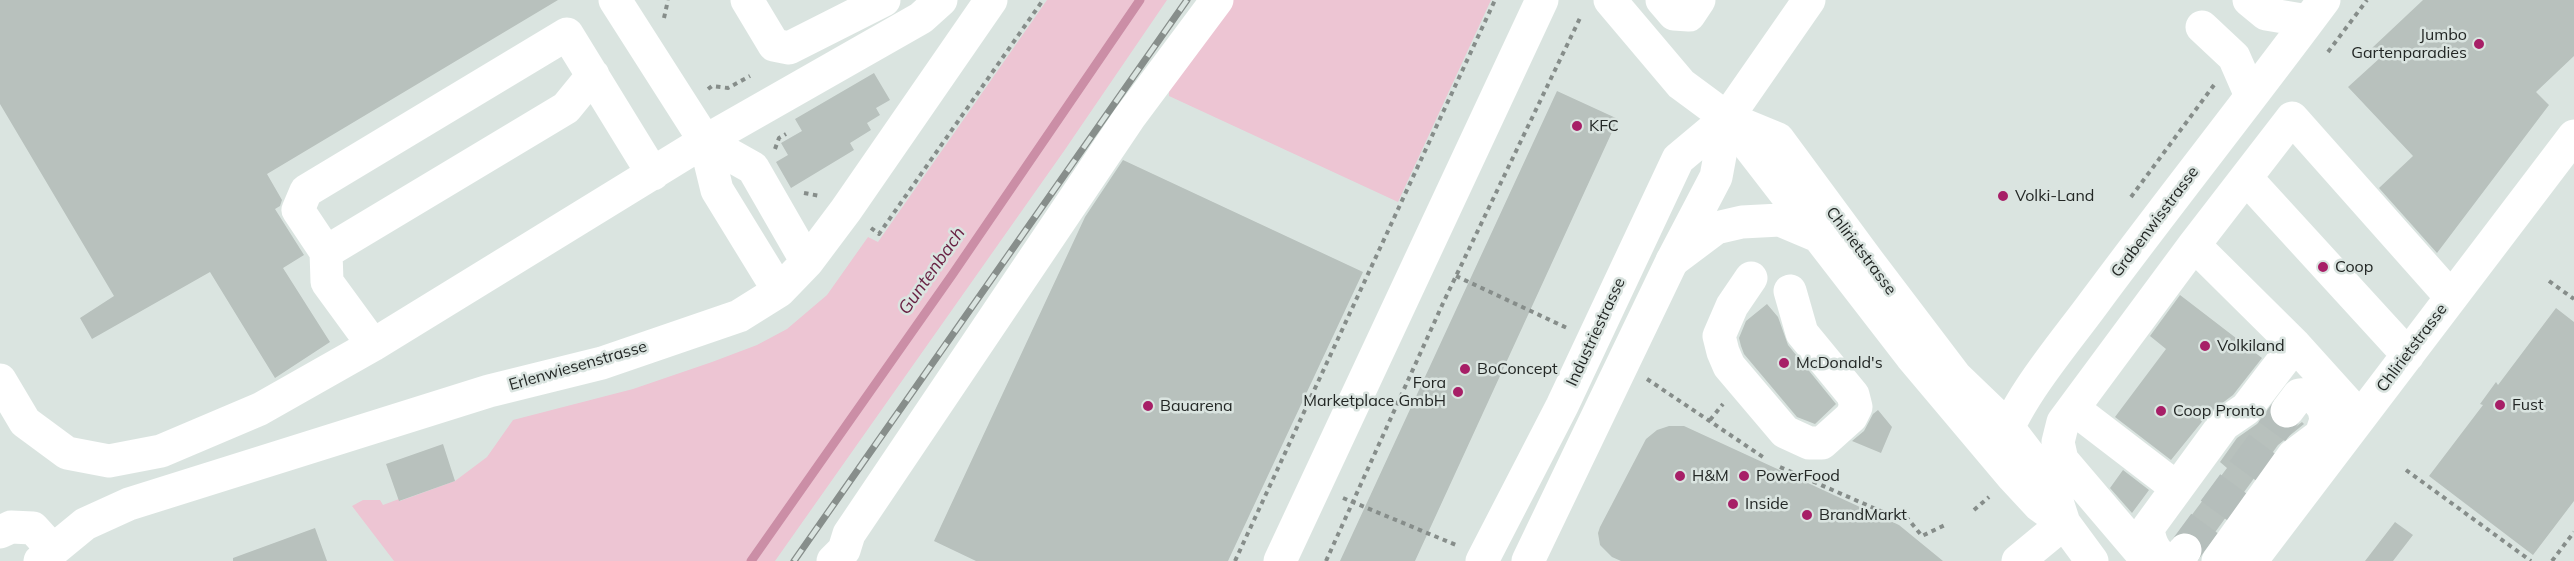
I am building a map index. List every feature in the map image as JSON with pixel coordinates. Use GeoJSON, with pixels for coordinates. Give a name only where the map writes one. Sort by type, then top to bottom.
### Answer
{"type":"FeatureCollection","features":[{"type":"Feature","properties":{"kind":"street"},"geometry":{"type":"LineString","coordinates":[[615,0],[705,141],[717,190],[779,291]]}},
{"type":"Feature","properties":{"kind":"street"},"geometry":{"type":"LineString","coordinates":[[747,0],[774,45],[789,48],[835,11],[884,0]]}},
{"type":"Feature","properties":{"kind":"street"},"geometry":{"type":"LineString","coordinates":[[0,380],[25,422],[67,453],[110,461],[161,451],[260,409],[373,345],[705,141],[921,18],[942,0]]}},
{"type":"Feature","properties":{"kind":"street","name":"Erlenwiesenstrasse"},"geometry":{"type":"LineString","coordinates":[[46,556],[85,524],[129,504],[489,391],[602,363],[740,316],[779,291],[807,262],[846,210],[991,0]]}},
{"type":"Feature","properties":{"kind":"street"},"geometry":{"type":"LineString","coordinates":[[844,557],[849,534],[1129,118],[1217,0]]}},
{"type":"Feature","properties":{"kind":"street"},"geometry":{"type":"LineString","coordinates":[[1280,561],[1542,0]]}},
{"type":"Feature","properties":{"kind":"street"},"geometry":{"type":"LineString","coordinates":[[1610,0],[1681,84],[1727,118]]}},
{"type":"Feature","properties":{"kind":"street"},"geometry":{"type":"LineString","coordinates":[[1662,0],[1674,14],[1689,15],[1699,0]]}},
{"type":"Feature","properties":{"kind":"street","name":"Industriestrasse"},"geometry":{"type":"LineString","coordinates":[[1473,555],[1562,406],[1678,159],[1727,118],[1809,0]]}},
{"type":"Feature","properties":{"kind":"street"},"geometry":{"type":"LineString","coordinates":[[2249,0],[2266,14],[2316,11]]}},
{"type":"Feature","properties":{"kind":"street"},"geometry":{"type":"LineString","coordinates":[[835,11],[856,54]]}},
{"type":"Feature","properties":{"kind":"street","name":"Grabenwisstrasse"},"geometry":{"type":"LineString","coordinates":[[1956,376],[1982,385],[2010,389],[2053,359],[2187,178],[2316,11]]}},
{"type":"Feature","properties":{"kind":"street"},"geometry":{"type":"LineString","coordinates":[[2202,27],[2234,57],[2251,96]]}},
{"type":"Feature","properties":{"kind":"street"},"geometry":{"type":"LineString","coordinates":[[373,345],[327,282],[326,252],[298,210],[306,191],[567,34],[653,174]]}},
{"type":"Feature","properties":{"kind":"street"},"geometry":{"type":"LineString","coordinates":[[326,252],[566,108],[593,75]]}},
{"type":"Feature","properties":{"kind":"street","name":"Industriestrasse"},"geometry":{"type":"LineString","coordinates":[[1528,561],[1672,261],[1716,177],[1727,118]]}},
{"type":"Feature","properties":{"kind":"street","name":"Chlirietstrasse"},"geometry":{"type":"LineString","coordinates":[[1727,118],[1911,356],[2002,441]]}},
{"type":"Feature","properties":{"kind":"street","name":"Chlirietstrasse"},"geometry":{"type":"LineString","coordinates":[[1727,118],[1778,139],[1956,376],[2002,441],[2038,505],[2064,523],[2092,561]]}},
{"type":"Feature","properties":{"kind":"street"},"geometry":{"type":"LineString","coordinates":[[2148,561],[2062,460],[2058,442],[2063,422],[2196,242],[2292,118],[2451,297]]}},
{"type":"Feature","properties":{"kind":"street","name":"Chlirietstrasse"},"geometry":{"type":"LineString","coordinates":[[2251,561],[2574,136]]}},
{"type":"Feature","properties":{"kind":"street"},"geometry":{"type":"LineString","coordinates":[[705,141],[753,168],[807,262]]}},
{"type":"Feature","properties":{"kind":"street"},"geometry":{"type":"LineString","coordinates":[[2187,178],[2196,242],[2295,345],[2360,417]]}},
{"type":"Feature","properties":{"kind":"street"},"geometry":{"type":"LineString","coordinates":[[2246,178],[2408,355]]}},
{"type":"Feature","properties":{"kind":"street","name":"Chlirietstrasse"},"geometry":{"type":"LineString","coordinates":[[1672,261],[1716,228],[1742,222],[1780,220],[1818,236]]}},
{"type":"Feature","properties":{"kind":"street"},"geometry":{"type":"LineString","coordinates":[[1751,278],[1732,306],[1719,336],[1729,366],[1785,432],[1809,442],[1822,443],[1851,417],[1856,407],[1853,395],[1802,333],[1790,291]]}},
{"type":"Feature","properties":{"kind":"street"},"geometry":{"type":"LineString","coordinates":[[2002,441],[2053,359],[2131,331]]}},
{"type":"Feature","properties":{"kind":"street"},"geometry":{"type":"LineString","coordinates":[[2185,550],[2177,560],[2169,561],[2159,555],[2150,541],[2148,528],[2224,424],[2246,409],[2295,345]]}},
{"type":"Feature","properties":{"kind":"street"},"geometry":{"type":"LineString","coordinates":[[2218,561],[2293,456],[2321,435],[2326,420],[2324,409],[2316,398],[2307,394],[2299,395],[2287,411]]}},
{"type":"Feature","properties":{"kind":"street"},"geometry":{"type":"LineString","coordinates":[[2074,409],[2177,488]]}},
{"type":"Feature","properties":{"kind":"street"},"geometry":{"type":"LineString","coordinates":[[2018,561],[2064,523]]}},
{"type":"Feature","properties":{"kind":"street"},"geometry":{"type":"LineString","coordinates":[[0,532],[11,527],[33,528],[46,556]]}},
{"type":"Feature","properties":{"kind":"path"},"geometry":{"type":"LineString","coordinates":[[1235,561],[1495,0]]}},
{"type":"Feature","properties":{"kind":"path"},"geometry":{"type":"LineString","coordinates":[[1326,561],[1456,276],[1581,16]]}},
{"type":"Feature","properties":{"kind":"path"},"geometry":{"type":"LineString","coordinates":[[2129,201],[2234,57]]}},
{"type":"Feature","properties":{"kind":"path"},"geometry":{"type":"LineString","coordinates":[[1456,276],[1567,328]]}},
{"type":"Feature","properties":{"kind":"path"},"geometry":{"type":"LineString","coordinates":[[2549,281],[2574,299]]}},
{"type":"Feature","properties":{"kind":"path"},"geometry":{"type":"LineString","coordinates":[[1278,467],[1473,555]]}},
{"type":"Feature","properties":{"kind":"path"},"geometry":{"type":"LineString","coordinates":[[2406,470],[2531,561]]}},
{"type":"Feature","properties":{"kind":"path"},"geometry":{"type":"LineString","coordinates":[[2552,561],[2574,532]]}},
{"type":"Feature","properties":{"kind":"shaded area"},"geometry":{"type":"Polygon","coordinates":[[[1047,0],[1167,0],[1064,151],[775,561],[394,561],[352,506],[363,500],[380,500],[383,505],[399,499],[400,501],[455,481],[487,457],[513,420],[633,389],[757,345],[787,329],[827,295],[868,237],[878,242],[1047,0]]]}},
{"type":"Feature","properties":{"kind":"shaded area"},"geometry":{"type":"Polygon","coordinates":[[[1232,0],[1491,0],[1398,202],[1169,96],[1169,90],[1232,0]]]}},
{"type":"Feature","properties":{"kind":"building"},"geometry":{"type":"Polygon","coordinates":[[[0,0],[558,0],[267,174],[282,200],[280,206],[275,209],[304,255],[283,268],[330,342],[275,378],[210,272],[92,339],[80,318],[114,296],[0,104],[0,0]]]}},
{"type":"Feature","properties":{"kind":"building"},"geometry":{"type":"Polygon","coordinates":[[[2423,0],[2574,0],[2574,56],[2536,92],[2549,105],[2437,253],[2379,188],[2413,156],[2348,87],[2381,57],[2372,48],[2423,0]]]}},
{"type":"Feature","properties":{"kind":"building"},"geometry":{"type":"Polygon","coordinates":[[[874,73],[890,100],[876,108],[880,115],[867,123],[871,130],[850,143],[854,150],[791,188],[776,162],[788,155],[781,143],[802,131],[795,119],[874,73]]]}},
{"type":"Feature","properties":{"kind":"building"},"geometry":{"type":"Polygon","coordinates":[[[1557,91],[1618,119],[1415,561],[1340,561],[1557,91]]]}},
{"type":"Feature","properties":{"kind":"building","name":"Bauarena"},"geometry":{"type":"Polygon","coordinates":[[[1123,160],[1363,272],[1228,561],[976,561],[934,541],[1085,217],[1123,160]]]}},
{"type":"Feature","properties":{"kind":"building"},"geometry":{"type":"Polygon","coordinates":[[[2180,295],[2262,358],[2233,395],[2209,413],[2171,460],[2115,417],[2166,349],[2150,336],[2180,295]]]}},
{"type":"Feature","properties":{"kind":"building","name":"McDonald's"},"geometry":{"type":"Polygon","coordinates":[[[1767,304],[1778,317],[1788,345],[1836,404],[1815,424],[1797,417],[1744,354],[1739,338],[1746,321],[1767,304]]]}},
{"type":"Feature","properties":{"kind":"building"},"geometry":{"type":"Polygon","coordinates":[[[2556,308],[2574,322],[2574,501],[2533,555],[2429,476],[2483,405],[2480,404],[2496,382],[2498,385],[2556,308]]]}},
{"type":"Feature","properties":{"kind":"building"},"geometry":{"type":"Polygon","coordinates":[[[1878,410],[1892,427],[1881,453],[1852,441],[1864,431],[1873,414],[1878,410]]]}},
{"type":"Feature","properties":{"kind":"building"},"geometry":{"type":"Polygon","coordinates":[[[2269,410],[2270,419],[2275,426],[2284,429],[2294,428],[2302,422],[2304,424],[2278,445],[2203,549],[2196,535],[2187,531],[2179,532],[2227,468],[2220,462],[2237,438],[2257,424],[2269,410]]]}},
{"type":"Feature","properties":{"kind":"building","name":"Inside"},"geometry":{"type":"Polygon","coordinates":[[[1669,426],[1684,426],[1899,525],[1943,561],[1621,561],[1612,557],[1600,545],[1598,533],[1600,527],[1646,439],[1657,430],[1669,426]]]}},
{"type":"Feature","properties":{"kind":"building"},"geometry":{"type":"Polygon","coordinates":[[[443,444],[455,481],[399,501],[386,464],[443,444]]]}},
{"type":"Feature","properties":{"kind":"building"},"geometry":{"type":"Polygon","coordinates":[[[2123,470],[2149,490],[2132,513],[2110,488],[2123,470]]]}},
{"type":"Feature","properties":{"kind":"building"},"geometry":{"type":"Polygon","coordinates":[[[2395,522],[2413,535],[2393,561],[2365,561],[2395,522]]]}},
{"type":"Feature","properties":{"kind":"building"},"geometry":{"type":"Polygon","coordinates":[[[315,528],[327,561],[233,561],[233,558],[315,528]]]}},
{"type":"Feature","properties":{"kind":"waterway","name":"Guntenbach"},"geometry":{"type":"LineString","coordinates":[[751,561],[952,275],[1140,0]]}},
{"type":"Feature","properties":{"kind":"tunnel"},"geometry":{"type":"LineString","coordinates":[[2185,550],[2287,411]]}},
{"type":"Feature","properties":{"kind":"railway"},"geometry":{"type":"LineString","coordinates":[[794,561],[1187,0]]}},
{"type":"Feature","properties":{"kind":"place","name":"Jumbo Gartenparadies"},"geometry":{"type":"Point","coordinates":[2479,44]}},
{"type":"Feature","properties":{"kind":"place","name":"KFC"},"geometry":{"type":"Point","coordinates":[1577,126]}},
{"type":"Feature","properties":{"kind":"place","name":"Volki-Land"},"geometry":{"type":"Point","coordinates":[2003,196]}},
{"type":"Feature","properties":{"kind":"place","name":"Coop"},"geometry":{"type":"Point","coordinates":[2323,267]}},
{"type":"Feature","properties":{"kind":"place","name":"Volkiland"},"geometry":{"type":"Point","coordinates":[2205,346]}},
{"type":"Feature","properties":{"kind":"place","name":"McDonald's"},"geometry":{"type":"Point","coordinates":[1784,363]}},
{"type":"Feature","properties":{"kind":"place","name":"BoConcept"},"geometry":{"type":"Point","coordinates":[1465,369]}},
{"type":"Feature","properties":{"kind":"place","name":"Fora Marketplace GmbH"},"geometry":{"type":"Point","coordinates":[1458,392]}},
{"type":"Feature","properties":{"kind":"place","name":"Fust"},"geometry":{"type":"Point","coordinates":[2500,405]}},
{"type":"Feature","properties":{"kind":"place","name":"Bauarena"},"geometry":{"type":"Point","coordinates":[1148,406]}},
{"type":"Feature","properties":{"kind":"place","name":"Coop Pronto"},"geometry":{"type":"Point","coordinates":[2161,411]}},
{"type":"Feature","properties":{"kind":"place","name":"H&M"},"geometry":{"type":"Point","coordinates":[1680,476]}},
{"type":"Feature","properties":{"kind":"place","name":"PowerFood"},"geometry":{"type":"Point","coordinates":[1744,476]}},
{"type":"Feature","properties":{"kind":"place","name":"Inside"},"geometry":{"type":"Point","coordinates":[1733,504]}},
{"type":"Feature","properties":{"kind":"place","name":"BrandMarkt"},"geometry":{"type":"Point","coordinates":[1807,515]}}]}
